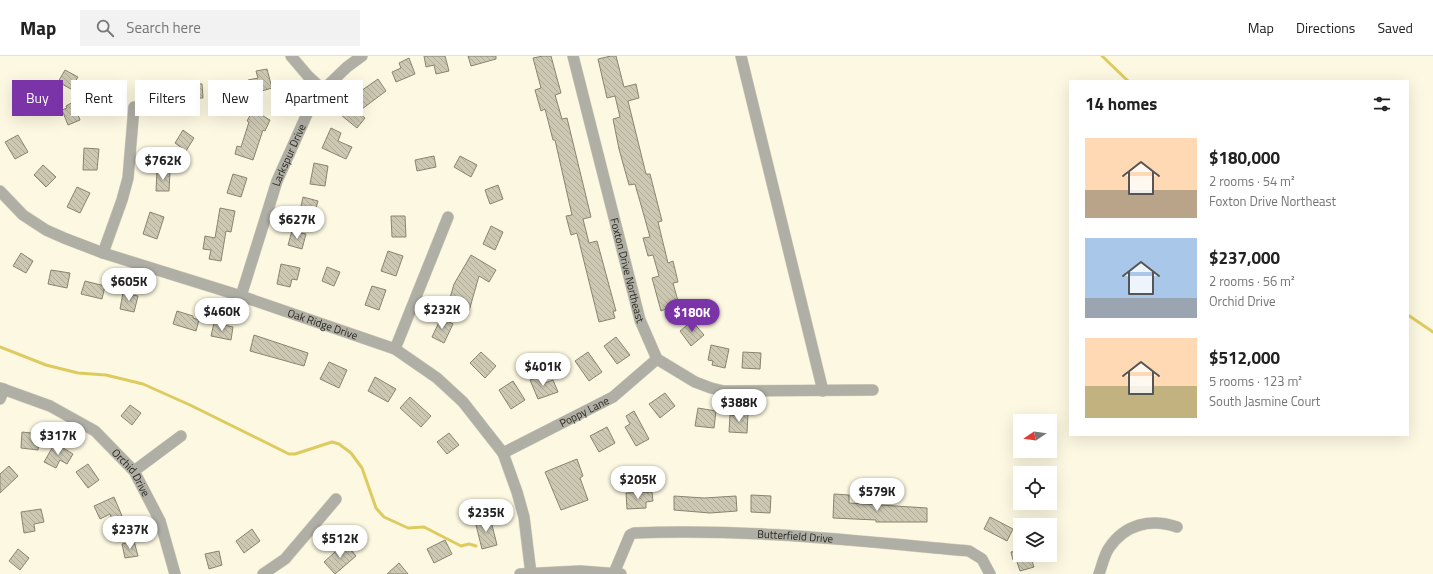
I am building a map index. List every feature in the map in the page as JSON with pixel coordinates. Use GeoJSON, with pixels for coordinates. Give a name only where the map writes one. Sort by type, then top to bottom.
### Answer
{"type":"FeatureCollection","features":[{"type":"Feature","properties":{"kind":"street"},"geometry":{"type":"LineString","coordinates":[[291,56],[312,80]]}},
{"type":"Feature","properties":{"kind":"street","name":"Larkspur Drive"},"geometry":{"type":"LineString","coordinates":[[333,80],[347,67],[362,56]]}},
{"type":"Feature","properties":{"kind":"street","name":"Foxton Drive Northeast"},"geometry":{"type":"LineString","coordinates":[[573,56],[640,320],[657,359]]}},
{"type":"Feature","properties":{"kind":"street"},"geometry":{"type":"LineString","coordinates":[[741,56],[823,391]]}},
{"type":"Feature","properties":{"kind":"street"},"geometry":{"type":"LineString","coordinates":[[103,253],[122,200],[128,178],[134,107]]}},
{"type":"Feature","properties":{"kind":"street","name":"Larkspur Drive"},"geometry":{"type":"LineString","coordinates":[[241,296],[277,181],[306,116]]}},
{"type":"Feature","properties":{"kind":"street","name":"Oak Ridge Drive"},"geometry":{"type":"LineString","coordinates":[[0,191],[24,215],[46,230],[103,253],[241,296],[395,349],[437,378],[463,402],[502,453],[517,492],[524,517],[527,574]]}},
{"type":"Feature","properties":{"kind":"street"},"geometry":{"type":"LineString","coordinates":[[395,349],[448,217]]}},
{"type":"Feature","properties":{"kind":"street"},"geometry":{"type":"LineString","coordinates":[[657,359],[695,382],[724,391],[873,390]]}},
{"type":"Feature","properties":{"kind":"street","name":"Poppy Lane"},"geometry":{"type":"LineString","coordinates":[[502,453],[613,397],[657,359]]}},
{"type":"Feature","properties":{"kind":"street","name":"Orchid Drive"},"geometry":{"type":"LineString","coordinates":[[1,392],[50,406],[95,431],[134,471],[160,521],[174,574]]}},
{"type":"Feature","properties":{"kind":"street"},"geometry":{"type":"LineString","coordinates":[[134,471],[181,436]]}},
{"type":"Feature","properties":{"kind":"street"},"geometry":{"type":"LineString","coordinates":[[263,574],[285,559],[336,499]]}},
{"type":"Feature","properties":{"kind":"street"},"geometry":{"type":"LineString","coordinates":[[1099,574],[1108,549],[1123,531],[1145,524],[1167,524],[1177,527]]}},
{"type":"Feature","properties":{"kind":"street","name":"Butterfield Drive"},"geometry":{"type":"LineString","coordinates":[[527,574],[580,571],[618,574],[630,535],[634,533],[674,531],[734,532],[806,536],[969,551],[982,559],[990,574]]}},
{"type":"Feature","properties":{"kind":"building"},"geometry":{"type":"Polygon","coordinates":[[[424,56],[445,56],[449,71],[436,74],[434,65],[426,67],[424,56]]]}},
{"type":"Feature","properties":{"kind":"building"},"geometry":{"type":"Polygon","coordinates":[[[468,56],[496,56],[496,59],[471,66],[468,56]]]}},
{"type":"Feature","properties":{"kind":"building"},"geometry":{"type":"Polygon","coordinates":[[[551,56],[561,93],[555,95],[562,119],[567,118],[591,217],[583,219],[589,243],[597,241],[616,311],[613,311],[615,318],[599,322],[577,233],[571,235],[566,216],[572,215],[555,140],[553,140],[545,109],[541,111],[535,90],[541,88],[533,58],[551,56]]]}},
{"type":"Feature","properties":{"kind":"building"},"geometry":{"type":"Polygon","coordinates":[[[616,56],[624,87],[636,84],[639,98],[628,101],[646,174],[650,174],[662,221],[658,222],[668,263],[673,261],[678,282],[673,283],[681,312],[668,316],[666,309],[661,311],[652,278],[659,276],[653,255],[648,256],[643,238],[650,237],[635,184],[629,185],[619,149],[613,119],[620,117],[615,96],[607,98],[598,59],[616,56]]]}},
{"type":"Feature","properties":{"kind":"building"},"geometry":{"type":"Polygon","coordinates":[[[409,58],[415,74],[396,82],[392,72],[401,68],[399,63],[409,58]]]}},
{"type":"Feature","properties":{"kind":"building"},"geometry":{"type":"Polygon","coordinates":[[[267,69],[271,88],[263,91],[263,80],[248,80],[258,78],[256,71],[267,69]]]}},
{"type":"Feature","properties":{"kind":"building"},"geometry":{"type":"Polygon","coordinates":[[[65,70],[78,77],[76,80],[71,80],[71,89],[63,85],[63,80],[59,80],[65,70]]]}},
{"type":"Feature","properties":{"kind":"building"},"geometry":{"type":"Polygon","coordinates":[[[378,79],[386,91],[363,108],[363,90],[378,79]]]}},
{"type":"Feature","properties":{"kind":"building"},"geometry":{"type":"Polygon","coordinates":[[[200,84],[202,84],[203,98],[200,98],[200,84]]]}},
{"type":"Feature","properties":{"kind":"building"},"geometry":{"type":"Polygon","coordinates":[[[71,103],[71,116],[78,116],[80,120],[68,125],[63,112],[63,110],[67,108],[66,106],[71,103]]]}},
{"type":"Feature","properties":{"kind":"building"},"geometry":{"type":"Polygon","coordinates":[[[250,116],[263,116],[270,120],[265,131],[263,130],[253,160],[235,154],[237,146],[241,147],[249,122],[247,121],[250,116]]]}},
{"type":"Feature","properties":{"kind":"building"},"geometry":{"type":"Polygon","coordinates":[[[342,116],[363,116],[365,118],[357,128],[342,116]]]}},
{"type":"Feature","properties":{"kind":"building"},"geometry":{"type":"Polygon","coordinates":[[[331,128],[341,133],[338,141],[352,147],[346,159],[322,148],[331,128]]]}},
{"type":"Feature","properties":{"kind":"building"},"geometry":{"type":"Polygon","coordinates":[[[183,130],[194,138],[186,151],[175,143],[183,130]]]}},
{"type":"Feature","properties":{"kind":"building"},"geometry":{"type":"Polygon","coordinates":[[[18,135],[28,152],[15,159],[5,142],[18,135]]]}},
{"type":"Feature","properties":{"kind":"building"},"geometry":{"type":"Polygon","coordinates":[[[84,148],[99,149],[97,170],[83,170],[84,148]]]}},
{"type":"Feature","properties":{"kind":"building"},"geometry":{"type":"Polygon","coordinates":[[[434,156],[436,167],[417,171],[415,160],[434,156]]]}},
{"type":"Feature","properties":{"kind":"building"},"geometry":{"type":"Polygon","coordinates":[[[460,156],[477,165],[471,177],[454,167],[460,156]]]}},
{"type":"Feature","properties":{"kind":"building"},"geometry":{"type":"Polygon","coordinates":[[[314,163],[328,166],[325,186],[310,184],[314,163]]]}},
{"type":"Feature","properties":{"kind":"building"},"geometry":{"type":"Polygon","coordinates":[[[43,165],[56,177],[46,187],[34,175],[43,165]]]}},
{"type":"Feature","properties":{"kind":"building"},"geometry":{"type":"Polygon","coordinates":[[[157,170],[170,171],[169,191],[156,191],[157,170]]]}},
{"type":"Feature","properties":{"kind":"building"},"geometry":{"type":"Polygon","coordinates":[[[233,174],[247,178],[241,197],[227,193],[233,174]]]}},
{"type":"Feature","properties":{"kind":"building"},"geometry":{"type":"Polygon","coordinates":[[[498,185],[503,199],[490,204],[485,190],[498,185]]]}},
{"type":"Feature","properties":{"kind":"building"},"geometry":{"type":"Polygon","coordinates":[[[77,187],[90,193],[80,213],[67,207],[77,187]]]}},
{"type":"Feature","properties":{"kind":"building"},"geometry":{"type":"Polygon","coordinates":[[[303,197],[318,201],[314,215],[300,211],[303,197]]]}},
{"type":"Feature","properties":{"kind":"building"},"geometry":{"type":"Polygon","coordinates":[[[220,208],[235,211],[231,232],[226,231],[221,261],[209,259],[211,250],[203,249],[205,236],[215,238],[220,208]]]}},
{"type":"Feature","properties":{"kind":"building"},"geometry":{"type":"Polygon","coordinates":[[[150,212],[164,217],[157,239],[143,234],[150,212]]]}},
{"type":"Feature","properties":{"kind":"building"},"geometry":{"type":"Polygon","coordinates":[[[391,216],[405,216],[406,237],[392,237],[391,216]]]}},
{"type":"Feature","properties":{"kind":"building"},"geometry":{"type":"Polygon","coordinates":[[[491,226],[503,232],[495,250],[483,244],[491,226]]]}},
{"type":"Feature","properties":{"kind":"building"},"geometry":{"type":"Polygon","coordinates":[[[292,231],[306,234],[302,249],[288,245],[292,231]]]}},
{"type":"Feature","properties":{"kind":"building"},"geometry":{"type":"Polygon","coordinates":[[[388,251],[403,256],[396,276],[381,271],[388,251]]]}},
{"type":"Feature","properties":{"kind":"building"},"geometry":{"type":"Polygon","coordinates":[[[21,253],[33,261],[26,273],[13,266],[21,253]]]}},
{"type":"Feature","properties":{"kind":"building"},"geometry":{"type":"Polygon","coordinates":[[[471,255],[496,270],[489,282],[479,276],[469,311],[448,305],[454,284],[471,255]]]}},
{"type":"Feature","properties":{"kind":"building"},"geometry":{"type":"Polygon","coordinates":[[[281,264],[300,268],[297,280],[292,279],[290,287],[277,284],[281,264]]]}},
{"type":"Feature","properties":{"kind":"building"},"geometry":{"type":"Polygon","coordinates":[[[327,267],[340,272],[334,286],[322,281],[327,267]]]}},
{"type":"Feature","properties":{"kind":"building"},"geometry":{"type":"Polygon","coordinates":[[[51,270],[70,273],[67,288],[48,284],[51,270]]]}},
{"type":"Feature","properties":{"kind":"building"},"geometry":{"type":"Polygon","coordinates":[[[85,281],[105,286],[102,299],[81,294],[85,281]]]}},
{"type":"Feature","properties":{"kind":"building"},"geometry":{"type":"Polygon","coordinates":[[[372,286],[386,290],[379,310],[365,305],[372,286]]]}},
{"type":"Feature","properties":{"kind":"building"},"geometry":{"type":"Polygon","coordinates":[[[123,293],[138,296],[134,312],[120,309],[123,293]]]}},
{"type":"Feature","properties":{"kind":"building"},"geometry":{"type":"Polygon","coordinates":[[[177,311],[193,316],[193,318],[199,320],[196,331],[173,324],[177,311]]]}},
{"type":"Feature","properties":{"kind":"building"},"geometry":{"type":"Polygon","coordinates":[[[441,318],[453,324],[444,343],[432,337],[441,318]]]}},
{"type":"Feature","properties":{"kind":"building"},"geometry":{"type":"Polygon","coordinates":[[[692,321],[704,335],[691,346],[680,331],[692,321]]]}},
{"type":"Feature","properties":{"kind":"building"},"geometry":{"type":"Polygon","coordinates":[[[214,323],[233,327],[231,340],[211,336],[214,323]]]}},
{"type":"Feature","properties":{"kind":"building"},"geometry":{"type":"Polygon","coordinates":[[[254,335],[308,353],[304,366],[250,351],[254,335]]]}},
{"type":"Feature","properties":{"kind":"building"},"geometry":{"type":"Polygon","coordinates":[[[616,337],[630,355],[617,364],[604,346],[616,337]]]}},
{"type":"Feature","properties":{"kind":"building"},"geometry":{"type":"Polygon","coordinates":[[[711,345],[729,349],[725,368],[712,365],[713,361],[708,360],[711,345]]]}},
{"type":"Feature","properties":{"kind":"building"},"geometry":{"type":"Polygon","coordinates":[[[481,352],[496,366],[485,378],[470,363],[481,352]]]}},
{"type":"Feature","properties":{"kind":"building"},"geometry":{"type":"Polygon","coordinates":[[[588,352],[602,372],[589,381],[575,361],[588,352]]]}},
{"type":"Feature","properties":{"kind":"building"},"geometry":{"type":"Polygon","coordinates":[[[743,352],[761,353],[760,369],[742,368],[743,352]]]}},
{"type":"Feature","properties":{"kind":"building"},"geometry":{"type":"Polygon","coordinates":[[[329,362],[347,370],[339,388],[320,379],[329,362]]]}},
{"type":"Feature","properties":{"kind":"building"},"geometry":{"type":"Polygon","coordinates":[[[542,375],[545,383],[553,380],[558,392],[538,399],[530,380],[542,375]]]}},
{"type":"Feature","properties":{"kind":"building"},"geometry":{"type":"Polygon","coordinates":[[[375,377],[396,389],[388,402],[368,391],[375,377]]]}},
{"type":"Feature","properties":{"kind":"building"},"geometry":{"type":"Polygon","coordinates":[[[513,381],[525,400],[511,409],[499,390],[513,381]]]}},
{"type":"Feature","properties":{"kind":"building"},"geometry":{"type":"Polygon","coordinates":[[[665,393],[675,406],[660,418],[649,404],[665,393]]]}},
{"type":"Feature","properties":{"kind":"building"},"geometry":{"type":"Polygon","coordinates":[[[410,397],[431,416],[421,427],[400,408],[410,397]]]}},
{"type":"Feature","properties":{"kind":"building"},"geometry":{"type":"Polygon","coordinates":[[[130,405],[141,413],[132,425],[121,416],[130,405]]]}},
{"type":"Feature","properties":{"kind":"building"},"geometry":{"type":"Polygon","coordinates":[[[698,408],[716,411],[714,428],[695,426],[698,408]]]}},
{"type":"Feature","properties":{"kind":"building"},"geometry":{"type":"Polygon","coordinates":[[[634,411],[649,439],[636,446],[625,427],[630,424],[626,416],[634,411]]]}},
{"type":"Feature","properties":{"kind":"building"},"geometry":{"type":"Polygon","coordinates":[[[737,413],[748,414],[747,433],[729,432],[730,415],[737,416],[737,413]]]}},
{"type":"Feature","properties":{"kind":"building"},"geometry":{"type":"Polygon","coordinates":[[[607,427],[615,443],[599,452],[590,436],[607,427]]]}},
{"type":"Feature","properties":{"kind":"building"},"geometry":{"type":"Polygon","coordinates":[[[22,432],[40,434],[38,450],[21,448],[22,432]]]}},
{"type":"Feature","properties":{"kind":"building"},"geometry":{"type":"Polygon","coordinates":[[[449,433],[459,445],[447,454],[437,442],[449,433]]]}},
{"type":"Feature","properties":{"kind":"building"},"geometry":{"type":"Polygon","coordinates":[[[55,443],[73,454],[67,464],[60,460],[56,468],[44,462],[55,443]]]}},
{"type":"Feature","properties":{"kind":"building"},"geometry":{"type":"Polygon","coordinates":[[[577,459],[583,476],[580,478],[588,500],[561,510],[545,472],[577,459]]]}},
{"type":"Feature","properties":{"kind":"building"},"geometry":{"type":"Polygon","coordinates":[[[88,464],[99,480],[88,488],[76,472],[88,464]]]}},
{"type":"Feature","properties":{"kind":"building"},"geometry":{"type":"Polygon","coordinates":[[[9,466],[18,476],[0,493],[0,474],[9,466]]]}},
{"type":"Feature","properties":{"kind":"building"},"geometry":{"type":"Polygon","coordinates":[[[652,492],[653,501],[646,502],[646,508],[627,509],[626,493],[652,492]]]}},
{"type":"Feature","properties":{"kind":"building"},"geometry":{"type":"Polygon","coordinates":[[[834,494],[849,495],[849,503],[927,508],[927,522],[876,522],[876,520],[833,518],[834,494]]]}},
{"type":"Feature","properties":{"kind":"building"},"geometry":{"type":"Polygon","coordinates":[[[751,495],[771,496],[770,513],[751,512],[751,495]]]}},
{"type":"Feature","properties":{"kind":"building"},"geometry":{"type":"Polygon","coordinates":[[[674,496],[704,498],[736,496],[737,511],[710,513],[674,510],[674,496]]]}},
{"type":"Feature","properties":{"kind":"building"},"geometry":{"type":"Polygon","coordinates":[[[114,497],[122,516],[112,520],[110,514],[100,519],[94,506],[114,497]]]}},
{"type":"Feature","properties":{"kind":"building"},"geometry":{"type":"Polygon","coordinates":[[[41,509],[44,522],[34,524],[35,531],[24,533],[21,512],[41,509]]]}},
{"type":"Feature","properties":{"kind":"building"},"geometry":{"type":"Polygon","coordinates":[[[490,517],[497,545],[482,549],[475,521],[490,517]]]}},
{"type":"Feature","properties":{"kind":"building"},"geometry":{"type":"Polygon","coordinates":[[[990,517],[1013,529],[1007,541],[984,529],[990,517]]]}},
{"type":"Feature","properties":{"kind":"building"},"geometry":{"type":"Polygon","coordinates":[[[252,529],[260,541],[244,553],[236,541],[252,529]]]}},
{"type":"Feature","properties":{"kind":"building"},"geometry":{"type":"Polygon","coordinates":[[[445,540],[452,554],[434,563],[427,549],[445,540]]]}},
{"type":"Feature","properties":{"kind":"building"},"geometry":{"type":"Polygon","coordinates":[[[134,541],[138,556],[125,558],[122,544],[134,541]]]}},
{"type":"Feature","properties":{"kind":"building"},"geometry":{"type":"Polygon","coordinates":[[[345,543],[356,556],[335,574],[324,562],[345,543]]]}},
{"type":"Feature","properties":{"kind":"building"},"geometry":{"type":"Polygon","coordinates":[[[18,549],[29,558],[20,570],[9,561],[18,549]]]}},
{"type":"Feature","properties":{"kind":"building"},"geometry":{"type":"Polygon","coordinates":[[[219,551],[222,565],[209,569],[205,554],[219,551]]]}},
{"type":"Feature","properties":{"kind":"building"},"geometry":{"type":"Polygon","coordinates":[[[1017,562],[1032,562],[1034,567],[1020,571],[1017,562]]]}},
{"type":"Feature","properties":{"kind":"building"},"geometry":{"type":"Polygon","coordinates":[[[399,563],[408,574],[387,574],[399,563]]]}},
{"type":"Feature","properties":{"kind":"waterway"},"geometry":{"type":"LineString","coordinates":[[1102,56],[1127,80]]}},
{"type":"Feature","properties":{"kind":"waterway"},"geometry":{"type":"LineString","coordinates":[[1409,316],[1433,332]]}},
{"type":"Feature","properties":{"kind":"waterway"},"geometry":{"type":"LineString","coordinates":[[0,347],[46,365],[78,373],[106,375],[143,384],[190,405],[289,454],[295,454],[332,442],[339,444],[351,453],[362,468],[376,508],[384,517],[408,528],[424,527],[461,546],[469,544],[476,546]]}}]}
